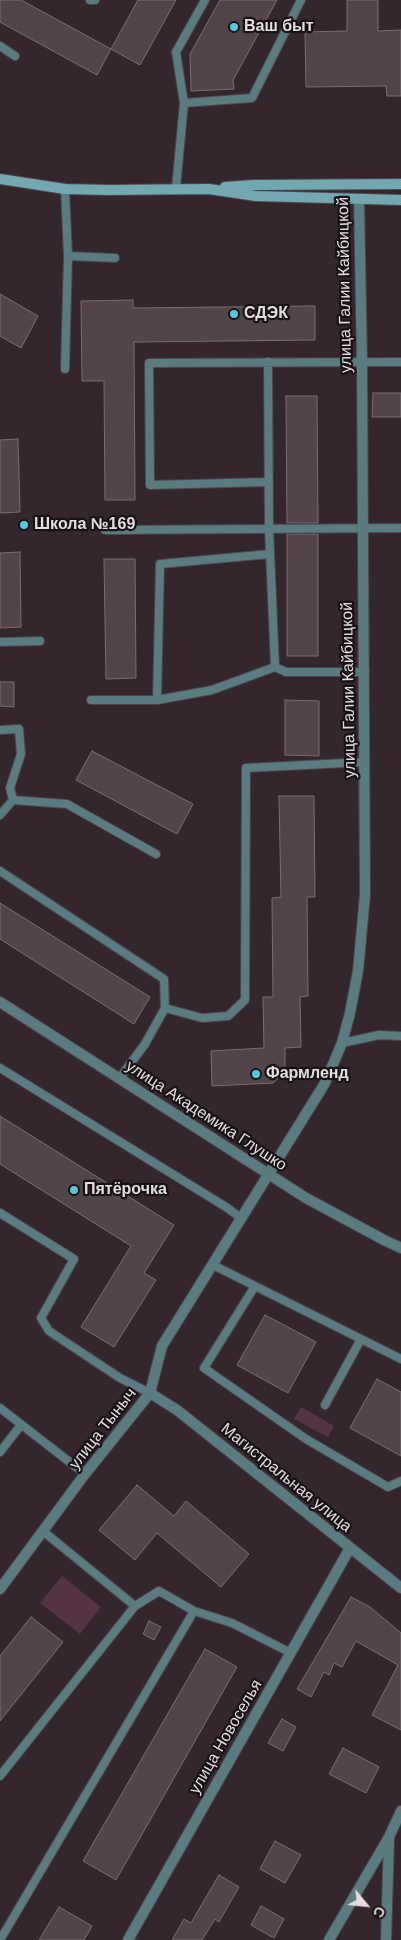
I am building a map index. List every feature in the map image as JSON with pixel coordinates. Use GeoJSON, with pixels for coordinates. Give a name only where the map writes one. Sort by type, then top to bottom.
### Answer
{"type":"FeatureCollection","features":[{"type":"Feature","properties":{"kind":"main road"},"geometry":{"type":"LineString","coordinates":[[0,180],[65,189],[209,189],[256,196],[401,200]]}},
{"type":"Feature","properties":{"kind":"main road","name":"улица Галии Кайбицкой"},"geometry":{"type":"LineString","coordinates":[[358,184],[359,199]]}},
{"type":"Feature","properties":{"kind":"main road"},"geometry":{"type":"LineString","coordinates":[[209,189],[254,185],[401,184]]}},
{"type":"Feature","properties":{"kind":"street","name":"улица Галии Кайбицкой"},"geometry":{"type":"LineString","coordinates":[[269,1174],[325,1083],[342,1043],[358,971],[365,895],[365,672],[359,199]]}},
{"type":"Feature","properties":{"kind":"street","name":"улица Академика Глушко"},"geometry":{"type":"LineString","coordinates":[[0,1002],[306,1198],[401,1248]]}},
{"type":"Feature","properties":{"kind":"street","name":"улица Тыныч"},"geometry":{"type":"LineString","coordinates":[[0,1588],[150,1393],[162,1346],[269,1174]]}},
{"type":"Feature","properties":{"kind":"street","name":"Магистральная улица"},"geometry":{"type":"LineString","coordinates":[[150,1393],[177,1410],[401,1588]]}},
{"type":"Feature","properties":{"kind":"street","name":"улица Новоселья"},"geometry":{"type":"LineString","coordinates":[[128,1940],[350,1548]]}},
{"type":"Feature","properties":{"kind":"street"},"geometry":{"type":"LineString","coordinates":[[329,1940],[389,1837],[401,1812]]}},
{"type":"Feature","properties":{"kind":"street"},"geometry":{"type":"LineString","coordinates":[[386,1940],[389,1837]]}},
{"type":"Feature","properties":{"kind":"lane"},"geometry":{"type":"LineString","coordinates":[[90,0],[95,0]]}},
{"type":"Feature","properties":{"kind":"lane"},"geometry":{"type":"LineString","coordinates":[[176,188],[184,103],[176,52],[204,0]]}},
{"type":"Feature","properties":{"kind":"lane"},"geometry":{"type":"LineString","coordinates":[[184,103],[252,98],[301,0]]}},
{"type":"Feature","properties":{"kind":"lane"},"geometry":{"type":"LineString","coordinates":[[0,46],[16,56]]}},
{"type":"Feature","properties":{"kind":"lane"},"geometry":{"type":"LineString","coordinates":[[65,189],[68,256],[65,369]]}},
{"type":"Feature","properties":{"kind":"lane"},"geometry":{"type":"LineString","coordinates":[[68,256],[115,258]]}},
{"type":"Feature","properties":{"kind":"lane"},"geometry":{"type":"LineString","coordinates":[[268,362],[268,529],[276,667]]}},
{"type":"Feature","properties":{"kind":"lane"},"geometry":{"type":"LineString","coordinates":[[268,482],[150,485],[149,363],[401,362]]}},
{"type":"Feature","properties":{"kind":"lane"},"geometry":{"type":"LineString","coordinates":[[105,530],[401,528]]}},
{"type":"Feature","properties":{"kind":"lane"},"geometry":{"type":"LineString","coordinates":[[157,700],[160,564],[270,554]]}},
{"type":"Feature","properties":{"kind":"lane"},"geometry":{"type":"LineString","coordinates":[[0,642],[40,641]]}},
{"type":"Feature","properties":{"kind":"lane"},"geometry":{"type":"LineString","coordinates":[[91,700],[157,700],[212,690],[276,667],[286,672],[365,672]]}},
{"type":"Feature","properties":{"kind":"lane"},"geometry":{"type":"LineString","coordinates":[[0,730],[19,729],[21,754],[10,788],[13,800]]}},
{"type":"Feature","properties":{"kind":"lane"},"geometry":{"type":"LineString","coordinates":[[165,1008],[202,1018],[228,1016],[246,1000],[246,768],[365,762]]}},
{"type":"Feature","properties":{"kind":"lane"},"geometry":{"type":"LineString","coordinates":[[0,816],[13,800]]}},
{"type":"Feature","properties":{"kind":"lane"},"geometry":{"type":"LineString","coordinates":[[13,800],[67,804],[156,854]]}},
{"type":"Feature","properties":{"kind":"lane"},"geometry":{"type":"LineString","coordinates":[[0,871],[164,979],[165,1008],[145,1044],[119,1079]]}},
{"type":"Feature","properties":{"kind":"lane"},"geometry":{"type":"LineString","coordinates":[[342,1043],[379,1035],[401,1036]]}},
{"type":"Feature","properties":{"kind":"lane"},"geometry":{"type":"LineString","coordinates":[[0,1068],[241,1218]]}},
{"type":"Feature","properties":{"kind":"lane"},"geometry":{"type":"LineString","coordinates":[[0,1213],[74,1259],[40,1318],[49,1331],[120,1378],[150,1393]]}},
{"type":"Feature","properties":{"kind":"lane"},"geometry":{"type":"LineString","coordinates":[[212,1266],[401,1359]]}},
{"type":"Feature","properties":{"kind":"lane"},"geometry":{"type":"LineString","coordinates":[[255,1286],[204,1368],[306,1439],[388,1486],[401,1481]]}},
{"type":"Feature","properties":{"kind":"lane"},"geometry":{"type":"LineString","coordinates":[[325,1406],[361,1339]]}},
{"type":"Feature","properties":{"kind":"lane"},"geometry":{"type":"LineString","coordinates":[[0,1408],[86,1474]]}},
{"type":"Feature","properties":{"kind":"lane"},"geometry":{"type":"LineString","coordinates":[[0,1452],[21,1425]]}},
{"type":"Feature","properties":{"kind":"lane"},"geometry":{"type":"LineString","coordinates":[[44,1532],[135,1606]]}},
{"type":"Feature","properties":{"kind":"lane"},"geometry":{"type":"LineString","coordinates":[[0,1776],[135,1606],[159,1591],[194,1611],[232,1623],[291,1653]]}},
{"type":"Feature","properties":{"kind":"lane"},"geometry":{"type":"LineString","coordinates":[[0,1940],[194,1611]]}},
{"type":"Feature","properties":{"kind":"shaded area"},"geometry":{"type":"Polygon","coordinates":[[[301,1407],[334,1426],[328,1437],[294,1419],[301,1407]]]}},
{"type":"Feature","properties":{"kind":"shaded area"},"geometry":{"type":"Polygon","coordinates":[[[62,1576],[101,1607],[80,1634],[40,1603],[62,1576]]]}},
{"type":"Feature","properties":{"kind":"building"},"geometry":{"type":"Polygon","coordinates":[[[0,0],[21,0],[111,49],[97,75],[0,22],[0,0]]]}},
{"type":"Feature","properties":{"kind":"building"},"geometry":{"type":"Polygon","coordinates":[[[138,0],[176,0],[140,65],[111,49],[138,0]]]}},
{"type":"Feature","properties":{"kind":"building","name":"Ваш быт"},"geometry":{"type":"Polygon","coordinates":[[[220,0],[277,0],[233,80],[234,89],[191,91],[190,54],[220,0]]]}},
{"type":"Feature","properties":{"kind":"building"},"geometry":{"type":"Polygon","coordinates":[[[347,0],[378,0],[378,31],[401,30],[401,96],[387,96],[386,86],[306,87],[305,32],[347,31],[347,0]]]}},
{"type":"Feature","properties":{"kind":"building"},"geometry":{"type":"Polygon","coordinates":[[[0,294],[38,316],[21,348],[0,336],[0,294]]]}},
{"type":"Feature","properties":{"kind":"building"},"geometry":{"type":"Polygon","coordinates":[[[133,300],[133,308],[315,306],[315,340],[134,342],[135,500],[105,500],[104,381],[82,381],[81,301],[133,300]]]}},
{"type":"Feature","properties":{"kind":"building"},"geometry":{"type":"Polygon","coordinates":[[[373,393],[401,393],[401,417],[372,417],[373,393]]]}},
{"type":"Feature","properties":{"kind":"building"},"geometry":{"type":"Polygon","coordinates":[[[286,396],[317,396],[318,523],[287,523],[286,396]]]}},
{"type":"Feature","properties":{"kind":"building"},"geometry":{"type":"Polygon","coordinates":[[[18,439],[20,512],[0,513],[0,440],[18,439]]]}},
{"type":"Feature","properties":{"kind":"building"},"geometry":{"type":"Polygon","coordinates":[[[287,534],[318,534],[318,656],[287,656],[287,534]]]}},
{"type":"Feature","properties":{"kind":"building"},"geometry":{"type":"Polygon","coordinates":[[[20,552],[21,627],[0,628],[0,553],[20,552]]]}},
{"type":"Feature","properties":{"kind":"building"},"geometry":{"type":"Polygon","coordinates":[[[104,559],[135,559],[136,678],[106,679],[104,559]]]}},
{"type":"Feature","properties":{"kind":"building"},"geometry":{"type":"Polygon","coordinates":[[[0,682],[14,682],[14,707],[0,706],[0,682]]]}},
{"type":"Feature","properties":{"kind":"building"},"geometry":{"type":"Polygon","coordinates":[[[285,700],[319,701],[319,756],[285,755],[285,700]]]}},
{"type":"Feature","properties":{"kind":"building"},"geometry":{"type":"Polygon","coordinates":[[[92,751],[193,804],[177,834],[76,780],[92,751]]]}},
{"type":"Feature","properties":{"kind":"building"},"geometry":{"type":"Polygon","coordinates":[[[279,796],[314,796],[315,897],[307,897],[308,996],[300,997],[301,1047],[285,1048],[285,1072],[273,1083],[212,1086],[211,1051],[264,1048],[263,997],[273,997],[272,898],[281,897],[279,796]]]}},
{"type":"Feature","properties":{"kind":"building"},"geometry":{"type":"Polygon","coordinates":[[[0,903],[150,997],[134,1024],[0,939],[0,903]]]}},
{"type":"Feature","properties":{"kind":"building"},"geometry":{"type":"Polygon","coordinates":[[[0,1116],[174,1225],[144,1273],[156,1280],[114,1347],[81,1327],[131,1246],[0,1164],[0,1116]]]}},
{"type":"Feature","properties":{"kind":"building"},"geometry":{"type":"Polygon","coordinates":[[[265,1315],[316,1342],[288,1393],[237,1365],[265,1315]]]}},
{"type":"Feature","properties":{"kind":"building"},"geometry":{"type":"Polygon","coordinates":[[[377,1379],[401,1392],[401,1456],[350,1428],[377,1379]]]}},
{"type":"Feature","properties":{"kind":"building"},"geometry":{"type":"Polygon","coordinates":[[[137,1485],[174,1516],[186,1501],[249,1554],[221,1587],[157,1533],[135,1560],[99,1530],[137,1485]]]}},
{"type":"Feature","properties":{"kind":"building"},"geometry":{"type":"Polygon","coordinates":[[[351,1597],[370,1607],[401,1633],[401,1730],[372,1715],[398,1665],[356,1641],[342,1667],[334,1663],[329,1675],[324,1672],[311,1697],[297,1689],[351,1597]]]}},
{"type":"Feature","properties":{"kind":"building"},"geometry":{"type":"Polygon","coordinates":[[[31,1617],[63,1642],[0,1721],[0,1656],[31,1617]]]}},
{"type":"Feature","properties":{"kind":"building"},"geometry":{"type":"Polygon","coordinates":[[[149,1621],[161,1627],[154,1640],[143,1634],[149,1621]]]}},
{"type":"Feature","properties":{"kind":"building"},"geometry":{"type":"Polygon","coordinates":[[[205,1649],[237,1667],[116,1880],[83,1861],[205,1649]]]}},
{"type":"Feature","properties":{"kind":"building"},"geometry":{"type":"Polygon","coordinates":[[[282,1719],[296,1727],[283,1751],[268,1743],[282,1719]]]}},
{"type":"Feature","properties":{"kind":"building"},"geometry":{"type":"Polygon","coordinates":[[[343,1748],[379,1767],[366,1793],[329,1774],[343,1748]]]}},
{"type":"Feature","properties":{"kind":"building"},"geometry":{"type":"Polygon","coordinates":[[[275,1841],[301,1855],[285,1883],[260,1869],[275,1841]]]}},
{"type":"Feature","properties":{"kind":"building"},"geometry":{"type":"Polygon","coordinates":[[[219,1875],[239,1887],[219,1922],[215,1919],[202,1940],[172,1940],[184,1919],[191,1923],[219,1875]]]}},
{"type":"Feature","properties":{"kind":"building"},"geometry":{"type":"Polygon","coordinates":[[[261,1906],[284,1919],[274,1938],[251,1925],[261,1906]]]}},
{"type":"Feature","properties":{"kind":"building"},"geometry":{"type":"Polygon","coordinates":[[[59,1907],[92,1926],[84,1940],[39,1940],[59,1907]]]}},
{"type":"Feature","properties":{"kind":"place","name":"Ваш быт"},"geometry":{"type":"Point","coordinates":[234,27]}},
{"type":"Feature","properties":{"kind":"place","name":"СДЭК"},"geometry":{"type":"Point","coordinates":[234,314]}},
{"type":"Feature","properties":{"kind":"place","name":"Школа №169"},"geometry":{"type":"Point","coordinates":[24,525]}},
{"type":"Feature","properties":{"kind":"place","name":"Фармленд"},"geometry":{"type":"Point","coordinates":[256,1074]}},
{"type":"Feature","properties":{"kind":"place","name":"Пятёрочка"},"geometry":{"type":"Point","coordinates":[74,1190]}}]}
